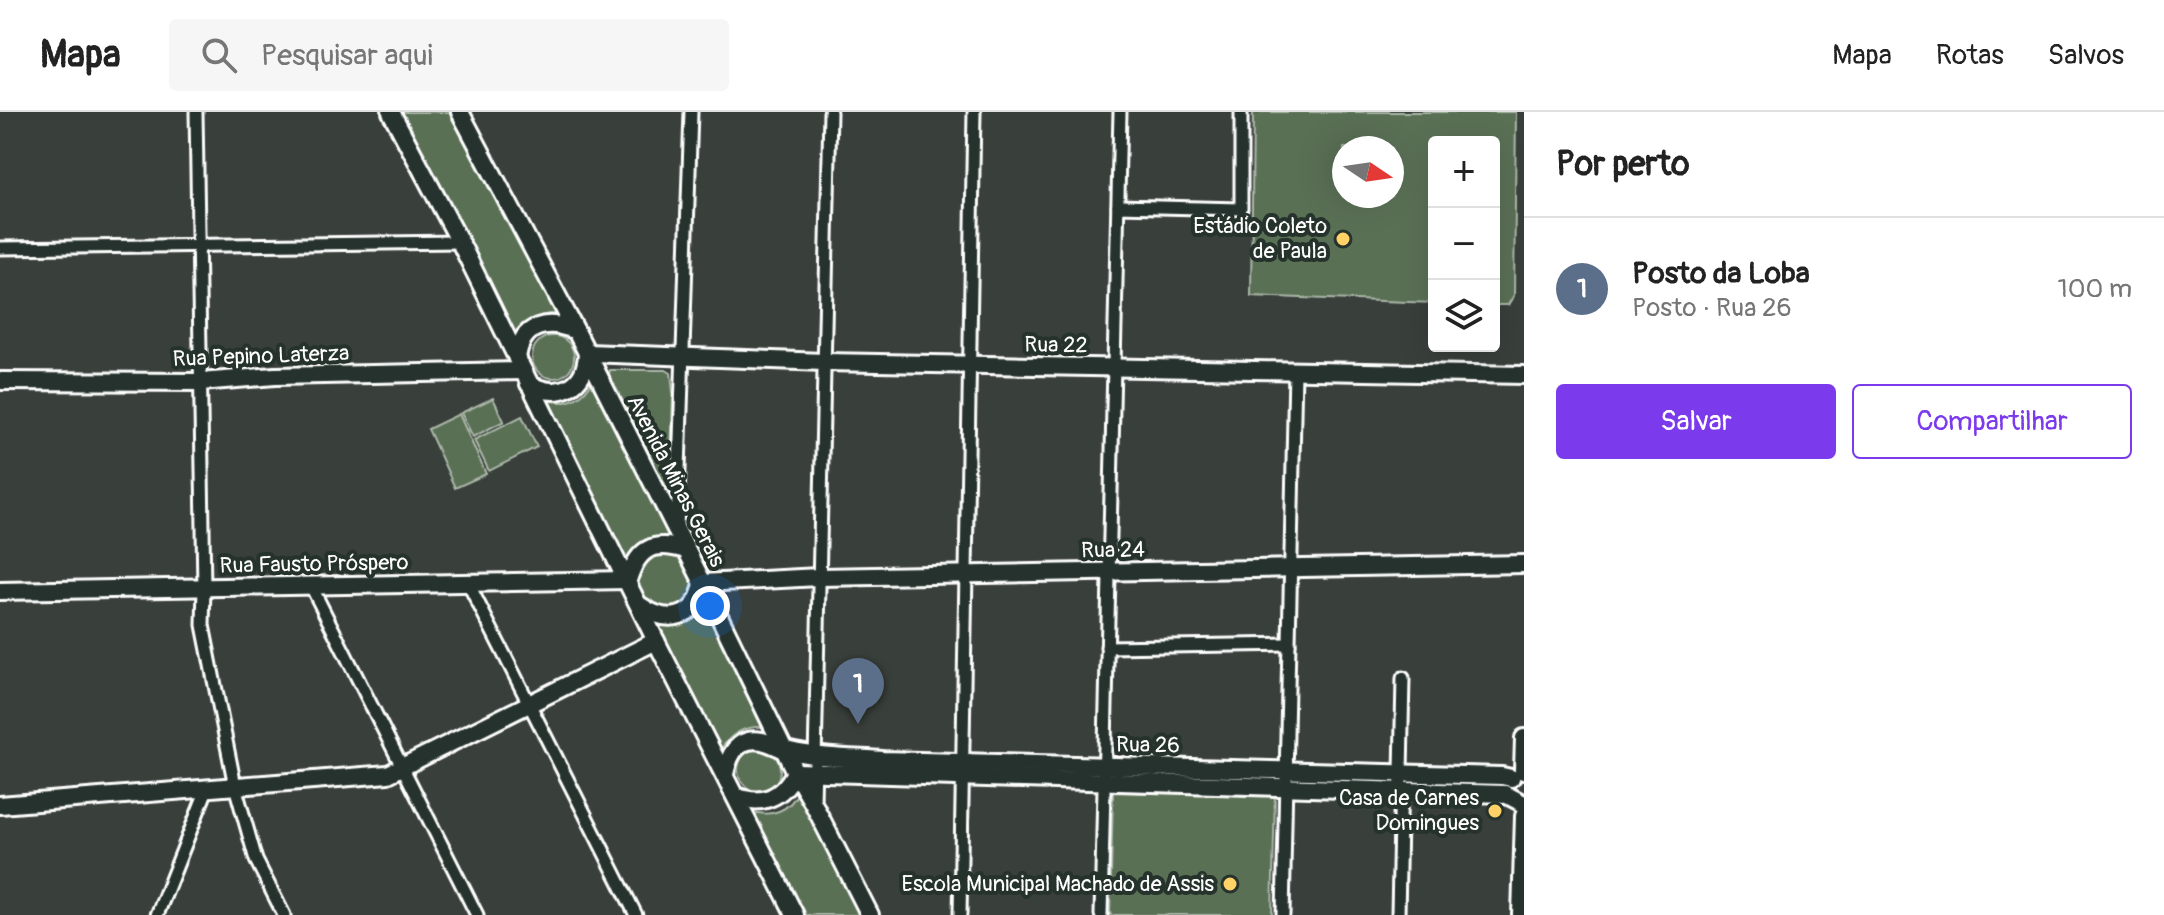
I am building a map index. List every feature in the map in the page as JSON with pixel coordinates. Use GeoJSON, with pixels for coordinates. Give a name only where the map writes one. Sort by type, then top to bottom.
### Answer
{"type":"FeatureCollection","features":[{"type":"Feature","properties":{"kind":"street"},"geometry":{"type":"LineString","coordinates":[[196,112],[203,625],[235,786],[256,860],[284,915]]}},
{"type":"Feature","properties":{"kind":"street"},"geometry":{"type":"LineString","coordinates":[[391,112],[460,242],[795,915]]}},
{"type":"Feature","properties":{"kind":"street","name":"Avenida Minas Gerais"},"geometry":{"type":"LineString","coordinates":[[460,112],[576,331],[795,772],[870,915]]}},
{"type":"Feature","properties":{"kind":"street"},"geometry":{"type":"LineString","coordinates":[[677,534],[691,112]]}},
{"type":"Feature","properties":{"kind":"street"},"geometry":{"type":"LineString","coordinates":[[814,805],[830,112]]}},
{"type":"Feature","properties":{"kind":"street"},"geometry":{"type":"LineString","coordinates":[[960,915],[974,112]]}},
{"type":"Feature","properties":{"kind":"street"},"geometry":{"type":"LineString","coordinates":[[1101,915],[1120,112]]}},
{"type":"Feature","properties":{"kind":"street"},"geometry":{"type":"LineString","coordinates":[[1118,206],[1241,209],[1241,112]]}},
{"type":"Feature","properties":{"kind":"street"},"geometry":{"type":"LineString","coordinates":[[0,248],[460,242]]}},
{"type":"Feature","properties":{"kind":"street"},"geometry":{"type":"LineString","coordinates":[[576,331],[553,323],[531,331],[520,343],[523,371],[545,391],[568,388],[584,372],[587,353]]}},
{"type":"Feature","properties":{"kind":"street","name":"Rua 22"},"geometry":{"type":"LineString","coordinates":[[587,353],[824,362],[1524,375]]}},
{"type":"Feature","properties":{"kind":"street","name":"Rua Pepino Laterza"},"geometry":{"type":"LineString","coordinates":[[0,381],[200,382],[275,376],[523,371]]}},
{"type":"Feature","properties":{"kind":"street"},"geometry":{"type":"LineString","coordinates":[[1283,915],[1295,371]]}},
{"type":"Feature","properties":{"kind":"street"},"geometry":{"type":"LineString","coordinates":[[628,580],[640,554],[662,546],[686,550]]}},
{"type":"Feature","properties":{"kind":"street","name":"Rua 24"},"geometry":{"type":"LineString","coordinates":[[703,583],[819,577],[1524,564]]}},
{"type":"Feature","properties":{"kind":"street","name":"Rua Fausto Próspero"},"geometry":{"type":"LineString","coordinates":[[0,591],[628,580]]}},
{"type":"Feature","properties":{"kind":"street"},"geometry":{"type":"LineString","coordinates":[[468,583],[636,915]]}},
{"type":"Feature","properties":{"kind":"street"},"geometry":{"type":"LineString","coordinates":[[641,606],[660,616],[680,615],[697,603],[703,583]]}},
{"type":"Feature","properties":{"kind":"street"},"geometry":{"type":"LineString","coordinates":[[311,586],[477,915]]}},
{"type":"Feature","properties":{"kind":"street"},"geometry":{"type":"LineString","coordinates":[[0,805],[388,774],[656,641]]}},
{"type":"Feature","properties":{"kind":"street"},"geometry":{"type":"LineString","coordinates":[[1107,647],[1289,644]]}},
{"type":"Feature","properties":{"kind":"street"},"geometry":{"type":"LineString","coordinates":[[1398,915],[1403,678]]}},
{"type":"Feature","properties":{"kind":"street"},"geometry":{"type":"LineString","coordinates":[[1519,773],[1524,738]]}},
{"type":"Feature","properties":{"kind":"street"},"geometry":{"type":"LineString","coordinates":[[725,774],[734,750],[745,741],[755,740],[784,750]]}},
{"type":"Feature","properties":{"kind":"street","name":"Rua 26"},"geometry":{"type":"LineString","coordinates":[[784,750],[883,768]]}},
{"type":"Feature","properties":{"kind":"street","name":"Rua 26"},"geometry":{"type":"LineString","coordinates":[[795,772],[816,774],[883,768],[1198,777],[1286,788],[1505,794],[1518,800]]}},
{"type":"Feature","properties":{"kind":"street","name":"Rua 26"},"geometry":{"type":"LineString","coordinates":[[1198,777],[1286,771],[1502,776],[1519,773]]}},
{"type":"Feature","properties":{"kind":"street"},"geometry":{"type":"LineString","coordinates":[[736,796],[754,801],[773,797],[788,785],[795,772]]}},
{"type":"Feature","properties":{"kind":"street","name":"Rua 26"},"geometry":{"type":"LineString","coordinates":[[1518,800],[1509,790],[1519,773]]}},
{"type":"Feature","properties":{"kind":"street"},"geometry":{"type":"LineString","coordinates":[[157,915],[207,789]]}},
{"type":"Feature","properties":{"kind":"street"},"geometry":{"type":"LineString","coordinates":[[1521,915],[1524,816]]}},
{"type":"Feature","properties":{"kind":"green space"},"geometry":{"type":"Polygon","coordinates":[[[401,112],[460,112],[561,314],[534,318],[514,338],[401,112]]]}},
{"type":"Feature","properties":{"kind":"green space","name":"Estádio Coleto de Paula"},"geometry":{"type":"Polygon","coordinates":[[[1253,112],[1516,112],[1514,295],[1508,305],[1500,305],[1500,136],[1428,136],[1428,303],[1251,296],[1253,112]]]}},
{"type":"Feature","properties":{"kind":"green space"},"geometry":{"type":"Polygon","coordinates":[[[553,336],[568,342],[574,357],[568,372],[553,378],[538,372],[532,357],[538,342],[553,336]]]}},
{"type":"Feature","properties":{"kind":"green space"},"geometry":{"type":"Polygon","coordinates":[[[610,370],[666,370],[671,373],[670,499],[608,378],[610,370]]]}},
{"type":"Feature","properties":{"kind":"green space"},"geometry":{"type":"Polygon","coordinates":[[[593,379],[674,540],[627,564],[545,399],[560,402],[574,400],[585,392],[593,379]]]}},
{"type":"Feature","properties":{"kind":"green space"},"geometry":{"type":"Polygon","coordinates":[[[493,398],[504,421],[473,437],[461,413],[493,398]]]}},
{"type":"Feature","properties":{"kind":"green space"},"geometry":{"type":"Polygon","coordinates":[[[459,414],[486,474],[455,488],[428,429],[459,414]]]}},
{"type":"Feature","properties":{"kind":"green space"},"geometry":{"type":"Polygon","coordinates":[[[522,416],[537,447],[489,471],[474,440],[522,416]]]}},
{"type":"Feature","properties":{"kind":"green space"},"geometry":{"type":"Polygon","coordinates":[[[650,553],[676,554],[688,568],[694,588],[687,601],[676,611],[648,605],[640,589],[638,573],[650,553]]]}},
{"type":"Feature","properties":{"kind":"green space"},"geometry":{"type":"Polygon","coordinates":[[[703,598],[767,727],[752,727],[739,732],[720,751],[655,618],[703,598]]]}},
{"type":"Feature","properties":{"kind":"green space"},"geometry":{"type":"Polygon","coordinates":[[[759,749],[774,755],[780,770],[774,785],[759,791],[744,785],[738,770],[744,755],[759,749]]]}},
{"type":"Feature","properties":{"kind":"green space"},"geometry":{"type":"Polygon","coordinates":[[[799,790],[862,915],[803,915],[750,811],[765,814],[779,811],[790,803],[799,790]]]}},
{"type":"Feature","properties":{"kind":"green space"},"geometry":{"type":"Polygon","coordinates":[[[1113,792],[1275,795],[1272,915],[1110,915],[1113,792]]]}},
{"type":"Feature","properties":{"kind":"place","name":"Estádio Coleto de Paula"},"geometry":{"type":"Point","coordinates":[1343,239]}},
{"type":"Feature","properties":{"kind":"place","name":"Posto da Loba"},"geometry":{"type":"Point","coordinates":[858,724]}},
{"type":"Feature","properties":{"kind":"place","name":"Casa de Carnes Domingues"},"geometry":{"type":"Point","coordinates":[1495,811]}},
{"type":"Feature","properties":{"kind":"place","name":"Escola Municipal Machado de Assis"},"geometry":{"type":"Point","coordinates":[1230,884]}}]}
